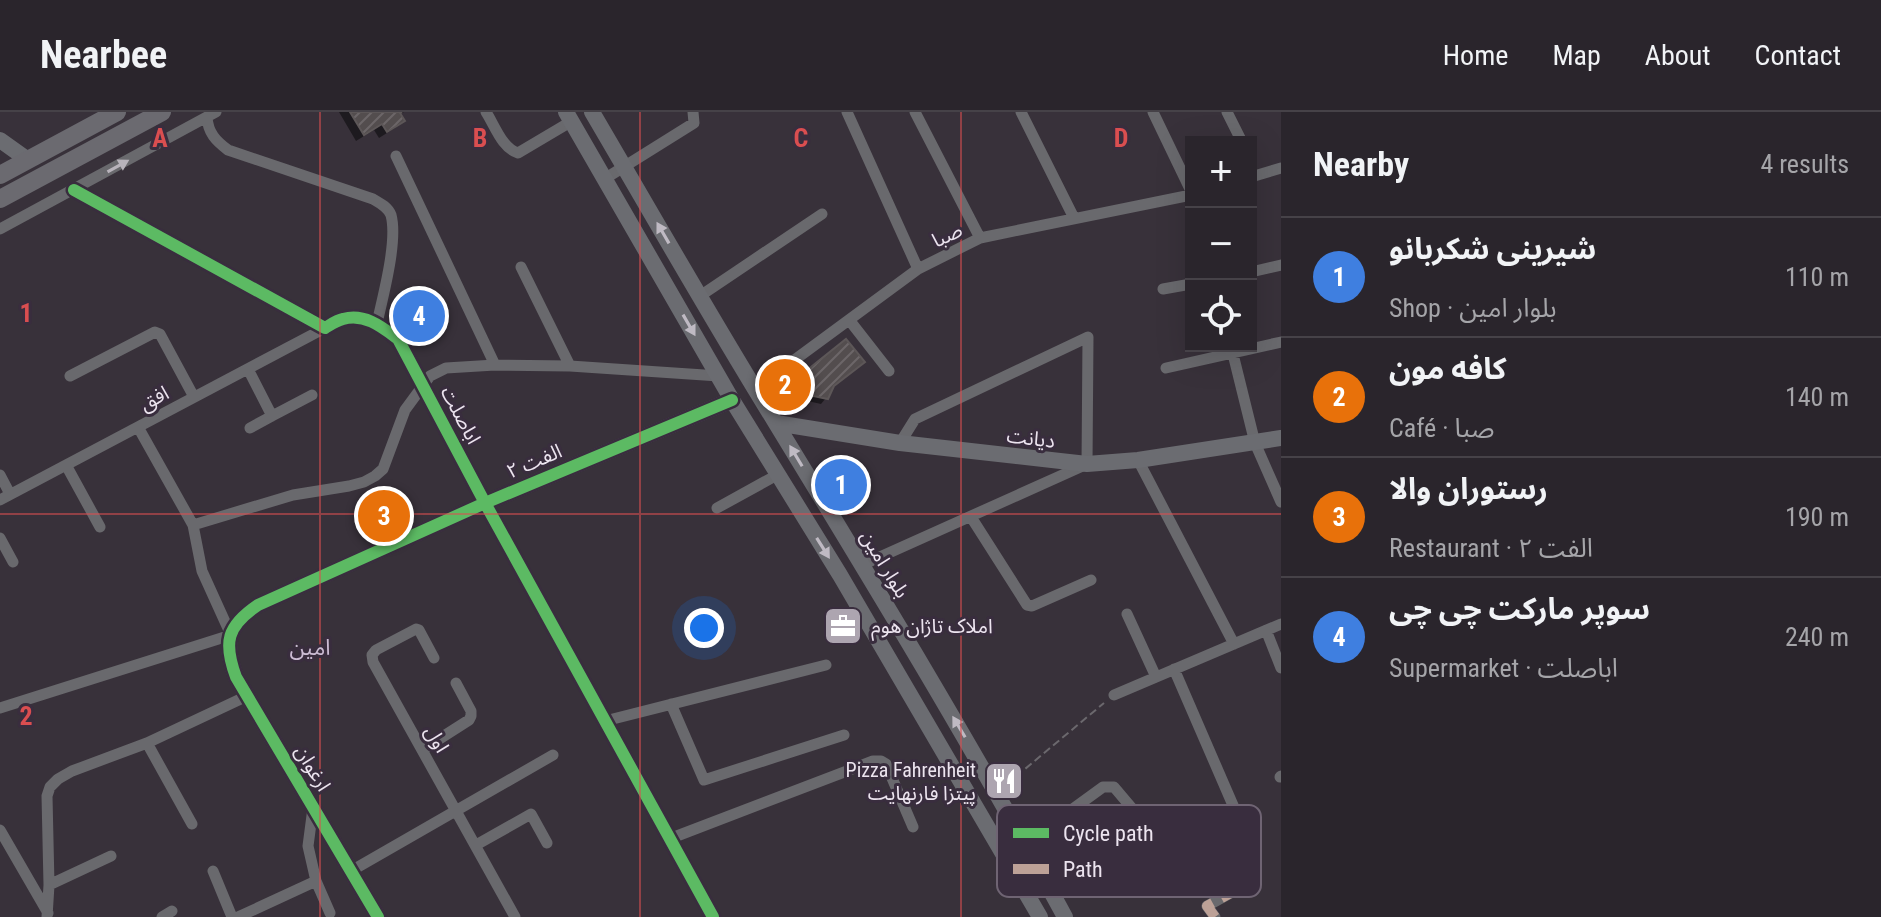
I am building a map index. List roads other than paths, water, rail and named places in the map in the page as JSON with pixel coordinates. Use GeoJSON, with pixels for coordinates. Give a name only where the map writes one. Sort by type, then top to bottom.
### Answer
{"type":"FeatureCollection","features":[{"type":"Feature","properties":{"kind":"main road"},"geometry":{"type":"LineString","coordinates":[[0,175],[117,112]]}},
{"type":"Feature","properties":{"kind":"main road"},"geometry":{"type":"LineString","coordinates":[[0,199],[162,112]]}},
{"type":"Feature","properties":{"kind":"main road","name":"بلوار امین"},"geometry":{"type":"LineString","coordinates":[[592,112],[1005,805]]}},
{"type":"Feature","properties":{"kind":"main road"},"geometry":{"type":"LineString","coordinates":[[569,117],[732,400],[840,575],[997,843]]}},
{"type":"Feature","properties":{"kind":"main road"},"geometry":{"type":"LineString","coordinates":[[0,140],[28,160]]}},
{"type":"Feature","properties":{"kind":"main road","name":"الفت ۲"},"geometry":{"type":"LineString","coordinates":[[231,635],[243,615],[258,605],[485,503],[732,400]]}},
{"type":"Feature","properties":{"kind":"main road","name":"دیانت"},"geometry":{"type":"LineString","coordinates":[[776,423],[900,443],[1087,464],[1138,460],[1281,438]]}},
{"type":"Feature","properties":{"kind":"main road"},"geometry":{"type":"LineString","coordinates":[[840,575],[862,565]]}},
{"type":"Feature","properties":{"kind":"main road","name":"ارغوان"},"geometry":{"type":"LineString","coordinates":[[231,635],[229,657],[236,677],[378,917]]}},
{"type":"Feature","properties":{"kind":"main road"},"geometry":{"type":"LineString","coordinates":[[1028,897],[1040,917]]}},
{"type":"Feature","properties":{"kind":"main road","name":"بلوار امین"},"geometry":{"type":"LineString","coordinates":[[1054,897],[1065,917]]}},
{"type":"Feature","properties":{"kind":"street"},"geometry":{"type":"LineString","coordinates":[[486,112],[507,147],[518,153],[569,117]]}},
{"type":"Feature","properties":{"kind":"street"},"geometry":{"type":"LineString","coordinates":[[606,178],[694,123],[693,112]]}},
{"type":"Feature","properties":{"kind":"street"},"geometry":{"type":"LineString","coordinates":[[847,112],[918,269]]}},
{"type":"Feature","properties":{"kind":"street"},"geometry":{"type":"LineString","coordinates":[[915,112],[980,238]]}},
{"type":"Feature","properties":{"kind":"street"},"geometry":{"type":"LineString","coordinates":[[1021,112],[1074,218]]}},
{"type":"Feature","properties":{"kind":"street"},"geometry":{"type":"LineString","coordinates":[[1153,112],[1185,180]]}},
{"type":"Feature","properties":{"kind":"street"},"geometry":{"type":"LineString","coordinates":[[1227,112],[1239,136]]}},
{"type":"Feature","properties":{"kind":"street"},"geometry":{"type":"LineString","coordinates":[[74,190],[325,328],[343,318],[364,318],[377,323],[392,248],[391,214],[385,206],[373,199],[228,150],[211,134],[208,126],[211,115]]}},
{"type":"Feature","properties":{"kind":"street"},"geometry":{"type":"LineString","coordinates":[[0,229],[211,115]]}},
{"type":"Feature","properties":{"kind":"street"},"geometry":{"type":"LineString","coordinates":[[396,156],[495,365]]}},
{"type":"Feature","properties":{"kind":"street"},"geometry":{"type":"LineString","coordinates":[[1257,175],[1281,168]]}},
{"type":"Feature","properties":{"kind":"street","name":"صبا"},"geometry":{"type":"LineString","coordinates":[[755,389],[918,269],[980,238],[1185,194]]}},
{"type":"Feature","properties":{"kind":"street"},"geometry":{"type":"LineString","coordinates":[[700,296],[822,214]]}},
{"type":"Feature","properties":{"kind":"street"},"geometry":{"type":"LineString","coordinates":[[1257,271],[1281,265]]}},
{"type":"Feature","properties":{"kind":"street"},"geometry":{"type":"LineString","coordinates":[[521,267],[570,366]]}},
{"type":"Feature","properties":{"kind":"street"},"geometry":{"type":"LineString","coordinates":[[1163,289],[1185,285]]}},
{"type":"Feature","properties":{"kind":"street"},"geometry":{"type":"LineString","coordinates":[[850,321],[889,371]]}},
{"type":"Feature","properties":{"kind":"street","name":"اباصلت"},"geometry":{"type":"LineString","coordinates":[[377,323],[398,339],[713,917]]}},
{"type":"Feature","properties":{"kind":"street","name":"افق"},"geometry":{"type":"LineString","coordinates":[[5,497],[325,328]]}},
{"type":"Feature","properties":{"kind":"street"},"geometry":{"type":"LineString","coordinates":[[70,376],[155,332],[160,334],[194,397]]}},
{"type":"Feature","properties":{"kind":"street"},"geometry":{"type":"LineString","coordinates":[[862,565],[1087,464],[1088,337],[915,419],[900,443]]}},
{"type":"Feature","properties":{"kind":"street"},"geometry":{"type":"LineString","coordinates":[[1257,346],[1281,342]]}},
{"type":"Feature","properties":{"kind":"street"},"geometry":{"type":"LineString","coordinates":[[1166,368],[1225,352]]}},
{"type":"Feature","properties":{"kind":"street"},"geometry":{"type":"LineString","coordinates":[[1232,352],[1255,443],[1281,502]]}},
{"type":"Feature","properties":{"kind":"street"},"geometry":{"type":"LineString","coordinates":[[193,525],[293,495],[349,486],[375,476],[383,469],[405,410],[430,376],[446,368],[570,366],[719,376]]}},
{"type":"Feature","properties":{"kind":"street"},"geometry":{"type":"LineString","coordinates":[[248,369],[272,416]]}},
{"type":"Feature","properties":{"kind":"street"},"geometry":{"type":"LineString","coordinates":[[250,428],[312,395]]}},
{"type":"Feature","properties":{"kind":"street"},"geometry":{"type":"LineString","coordinates":[[0,708],[231,635],[202,571],[193,525],[138,427]]}},
{"type":"Feature","properties":{"kind":"street"},"geometry":{"type":"LineString","coordinates":[[1138,460],[1234,644]]}},
{"type":"Feature","properties":{"kind":"street"},"geometry":{"type":"LineString","coordinates":[[66,465],[100,527]]}},
{"type":"Feature","properties":{"kind":"street"},"geometry":{"type":"LineString","coordinates":[[0,475],[5,497]]}},
{"type":"Feature","properties":{"kind":"street"},"geometry":{"type":"LineString","coordinates":[[717,508],[777,475]]}},
{"type":"Feature","properties":{"kind":"street"},"geometry":{"type":"LineString","coordinates":[[971,517],[1027,605],[1032,606],[1091,580]]}},
{"type":"Feature","properties":{"kind":"street"},"geometry":{"type":"LineString","coordinates":[[0,538],[13,562]]}},
{"type":"Feature","properties":{"kind":"street"},"geometry":{"type":"LineString","coordinates":[[1127,614],[1156,677]]}},
{"type":"Feature","properties":{"kind":"street"},"geometry":{"type":"LineString","coordinates":[[1114,695],[1281,624]]}},
{"type":"Feature","properties":{"kind":"street","name":"اول"},"geometry":{"type":"LineString","coordinates":[[434,658],[419,630],[414,629],[372,655],[373,662],[515,917]]}},
{"type":"Feature","properties":{"kind":"street"},"geometry":{"type":"LineString","coordinates":[[1266,630],[1281,668]]}},
{"type":"Feature","properties":{"kind":"street"},"geometry":{"type":"LineString","coordinates":[[605,721],[826,665]]}},
{"type":"Feature","properties":{"kind":"street"},"geometry":{"type":"LineString","coordinates":[[1174,669],[1233,805]]}},
{"type":"Feature","properties":{"kind":"street"},"geometry":{"type":"LineString","coordinates":[[422,750],[469,720],[471,711],[456,683]]}},
{"type":"Feature","properties":{"kind":"street"},"geometry":{"type":"LineString","coordinates":[[49,916],[47,796],[50,787],[72,771],[147,743],[247,696]]}},
{"type":"Feature","properties":{"kind":"street"},"geometry":{"type":"LineString","coordinates":[[671,704],[704,780],[844,735]]}},
{"type":"Feature","properties":{"kind":"street"},"geometry":{"type":"LineString","coordinates":[[147,743],[192,824]]}},
{"type":"Feature","properties":{"kind":"street"},"geometry":{"type":"LineString","coordinates":[[351,871],[553,755]]}},
{"type":"Feature","properties":{"kind":"street"},"geometry":{"type":"LineString","coordinates":[[669,839],[873,761],[886,764],[913,827]]}},
{"type":"Feature","properties":{"kind":"street"},"geometry":{"type":"LineString","coordinates":[[1078,805],[1103,787],[1114,787],[1129,805]]}},
{"type":"Feature","properties":{"kind":"street"},"geometry":{"type":"LineString","coordinates":[[313,807],[308,846],[316,881],[330,913]]}},
{"type":"Feature","properties":{"kind":"street"},"geometry":{"type":"LineString","coordinates":[[476,845],[531,814],[547,843]]}},
{"type":"Feature","properties":{"kind":"street"},"geometry":{"type":"LineString","coordinates":[[0,830],[5,851],[49,916]]}},
{"type":"Feature","properties":{"kind":"street"},"geometry":{"type":"LineString","coordinates":[[49,885],[111,856]]}},
{"type":"Feature","properties":{"kind":"street"},"geometry":{"type":"LineString","coordinates":[[213,871],[235,917],[316,881]]}},
{"type":"Feature","properties":{"kind":"street"},"geometry":{"type":"LineString","coordinates":[[1215,917],[1207,906],[1223,897]]}},
{"type":"Feature","properties":{"kind":"place","name":"سوپر مارکت چی چی"},"geometry":{"type":"Point","coordinates":[419,316]}},
{"type":"Feature","properties":{"kind":"place","name":"کافه مون"},"geometry":{"type":"Point","coordinates":[785,385]}},
{"type":"Feature","properties":{"kind":"place","name":"شیرینی شکربانو"},"geometry":{"type":"Point","coordinates":[841,485]}},
{"type":"Feature","properties":{"kind":"place","name":"رستوران والا"},"geometry":{"type":"Point","coordinates":[384,516]}},
{"type":"Feature","properties":{"kind":"place","name":"املاک تاژان هوم"},"geometry":{"type":"Point","coordinates":[843,626]}},
{"type":"Feature","properties":{"kind":"place","name":"Pizza Fahrenheit پیتزا فارنهایت"},"geometry":{"type":"Point","coordinates":[1004,781]}},
{"type":"Feature","properties":{"kind":"district","name":"امین"},"geometry":{"type":"Point","coordinates":[310,647]}}]}
